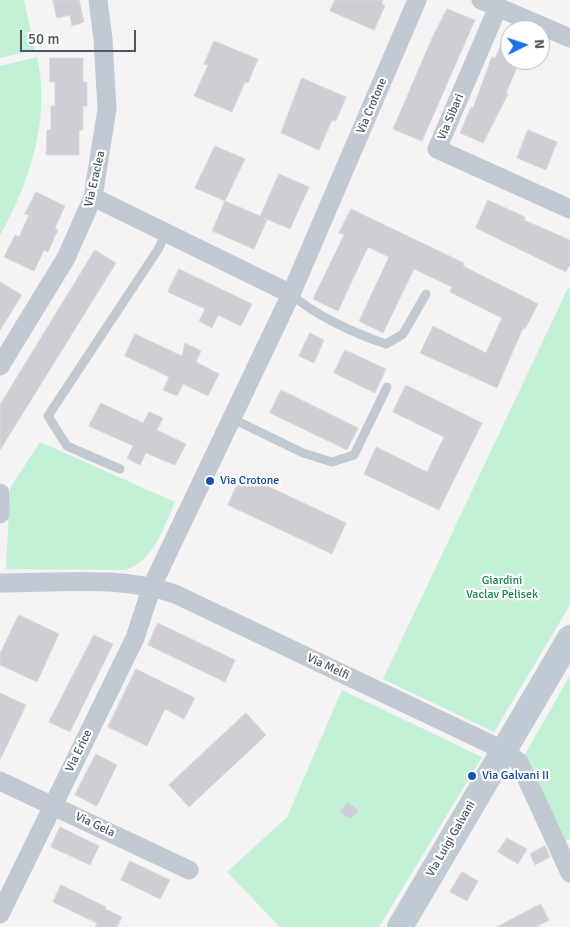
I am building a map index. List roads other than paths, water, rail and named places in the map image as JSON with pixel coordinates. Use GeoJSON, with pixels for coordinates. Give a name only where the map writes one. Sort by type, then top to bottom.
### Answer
{"type":"FeatureCollection","features":[{"type":"Feature","properties":{"kind":"street","name":"Via Eraclea"},"geometry":{"type":"LineString","coordinates":[[0,366],[66,258],[93,197],[107,109],[98,0]]}},
{"type":"Feature","properties":{"kind":"street","name":"Via Crotone"},"geometry":{"type":"LineString","coordinates":[[152,586],[291,294],[417,0]]}},
{"type":"Feature","properties":{"kind":"street"},"geometry":{"type":"LineString","coordinates":[[490,4],[570,38]]}},
{"type":"Feature","properties":{"kind":"street","name":"Via Sibari"},"geometry":{"type":"LineString","coordinates":[[490,4],[437,149],[570,209]]}},
{"type":"Feature","properties":{"kind":"street"},"geometry":{"type":"LineString","coordinates":[[93,197],[165,234],[291,294]]}},
{"type":"Feature","properties":{"kind":"street"},"geometry":{"type":"LineString","coordinates":[[0,493],[0,514]]}},
{"type":"Feature","properties":{"kind":"street","name":"Via Melfi"},"geometry":{"type":"LineString","coordinates":[[0,584],[117,583],[152,586],[184,598],[503,750]]}},
{"type":"Feature","properties":{"kind":"street","name":"Via Erice"},"geometry":{"type":"LineString","coordinates":[[0,914],[135,638],[152,586]]}},
{"type":"Feature","properties":{"kind":"street","name":"Via Luigi Galvani"},"geometry":{"type":"LineString","coordinates":[[400,927],[570,638]]}},
{"type":"Feature","properties":{"kind":"street"},"geometry":{"type":"LineString","coordinates":[[503,750],[518,762],[570,873]]}},
{"type":"Feature","properties":{"kind":"street","name":"Via Gela"},"geometry":{"type":"LineString","coordinates":[[0,781],[189,870]]}},
{"type":"Feature","properties":{"kind":"lane"},"geometry":{"type":"LineString","coordinates":[[120,469],[67,446],[48,416],[159,248],[165,234]]}},
{"type":"Feature","properties":{"kind":"lane"},"geometry":{"type":"LineString","coordinates":[[291,294],[302,304],[368,338],[386,344],[403,334],[426,294]]}},
{"type":"Feature","properties":{"kind":"lane"},"geometry":{"type":"LineString","coordinates":[[232,418],[303,453],[332,462],[354,455],[387,387]]}},
{"type":"Feature","properties":{"kind":"place","name":"Via Crotone"},"geometry":{"type":"Point","coordinates":[210,481]}},
{"type":"Feature","properties":{"kind":"place","name":"Via Galvani II"},"geometry":{"type":"Point","coordinates":[472,776]}},
{"type":"Feature","properties":{"kind":"park label","name":"Giardini Vaclav Pelisek"},"geometry":{"type":"Point","coordinates":[502,588]}}]}
